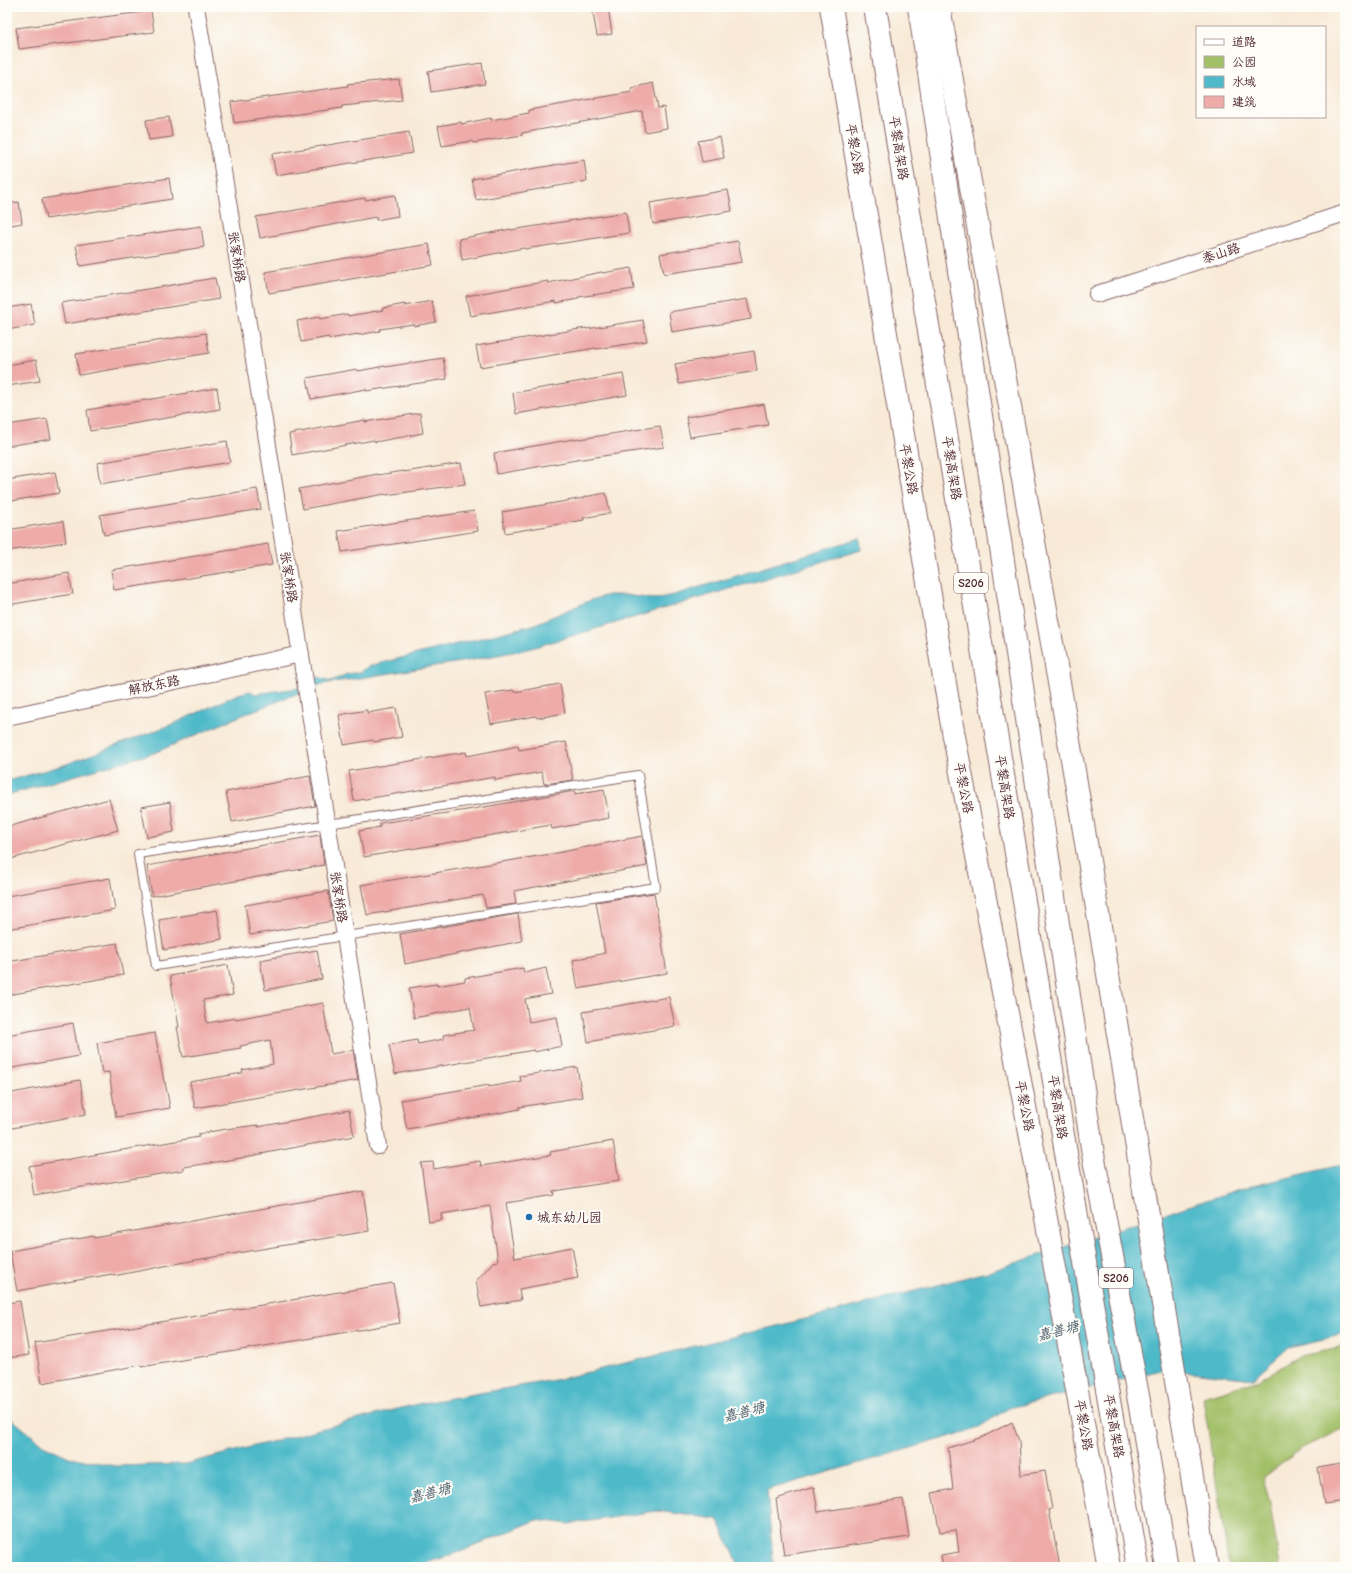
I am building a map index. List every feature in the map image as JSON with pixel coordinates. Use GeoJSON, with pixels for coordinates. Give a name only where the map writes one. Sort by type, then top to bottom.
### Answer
{"type":"FeatureCollection","features":[{"type":"Feature","properties":{"kind":"main road","name":"平黎公路"},"geometry":{"type":"LineString","coordinates":[[832,7],[953,732],[1040,1185],[1109,1567]]}},
{"type":"Feature","properties":{"kind":"main road","name":"平黎高架路"},"geometry":{"type":"LineString","coordinates":[[875,7],[1067,1159],[1138,1567]]}},
{"type":"Feature","properties":{"kind":"main road","name":"S206"},"geometry":{"type":"LineString","coordinates":[[918,7],[1093,1154],[1139,1401],[1167,1567]]}},
{"type":"Feature","properties":{"kind":"main road"},"geometry":{"type":"LineString","coordinates":[[939,7],[1061,697],[1207,1567]]}},
{"type":"Feature","properties":{"kind":"street","name":"张家桥路"},"geometry":{"type":"LineString","coordinates":[[196,7],[301,654],[378,1146]]}},
{"type":"Feature","properties":{"kind":"street","name":"泰山路"},"geometry":{"type":"LineString","coordinates":[[1097,294],[1345,213]]}},
{"type":"Feature","properties":{"kind":"street","name":"解放东路"},"geometry":{"type":"LineString","coordinates":[[7,717],[301,654]]}},
{"type":"Feature","properties":{"kind":"lane"},"geometry":{"type":"LineString","coordinates":[[638,775],[656,887],[345,936],[156,966],[138,854],[638,775]]}},
{"type":"Feature","properties":{"kind":"green space"},"geometry":{"type":"Polygon","coordinates":[[[1345,1347],[1345,1428],[1302,1448],[1263,1478],[1270,1503],[1280,1567],[1229,1567],[1203,1397],[1259,1380],[1300,1356],[1345,1347]]]}},
{"type":"Feature","properties":{"kind":"water"},"geometry":{"type":"Polygon","coordinates":[[[860,538],[861,550],[528,649],[467,661],[322,684],[245,714],[154,753],[7,795],[7,781],[64,765],[173,724],[238,694],[251,691],[255,694],[299,688],[318,677],[331,681],[347,674],[361,672],[369,666],[533,625],[591,600],[608,595],[625,595],[654,599],[674,595],[860,538]]]}},
{"type":"Feature","properties":{"kind":"water","name":"嘉善塘"},"geometry":{"type":"Polygon","coordinates":[[[1345,1164],[1345,1334],[1289,1347],[1253,1379],[1165,1369],[1009,1408],[976,1429],[767,1490],[773,1561],[775,1567],[740,1567],[717,1519],[657,1511],[569,1524],[537,1520],[460,1552],[414,1567],[7,1567],[7,1415],[43,1445],[69,1457],[115,1466],[185,1464],[417,1404],[560,1379],[822,1315],[991,1271],[1240,1189],[1345,1164]]]}},
{"type":"Feature","properties":{"kind":"building"},"geometry":{"type":"Polygon","coordinates":[[[592,7],[608,7],[612,34],[597,36],[592,7]]]}},
{"type":"Feature","properties":{"kind":"building"},"geometry":{"type":"Polygon","coordinates":[[[151,11],[154,32],[19,49],[16,28],[151,11]]]}},
{"type":"Feature","properties":{"kind":"building"},"geometry":{"type":"Polygon","coordinates":[[[482,63],[485,84],[431,92],[428,71],[482,63]]]}},
{"type":"Feature","properties":{"kind":"building"},"geometry":{"type":"Polygon","coordinates":[[[399,79],[402,100],[342,106],[342,108],[234,123],[231,102],[348,86],[347,84],[399,79]]]}},
{"type":"Feature","properties":{"kind":"building"},"geometry":{"type":"Polygon","coordinates":[[[653,83],[658,108],[664,107],[667,128],[645,132],[642,111],[522,133],[522,135],[473,143],[472,141],[442,146],[438,126],[461,122],[461,124],[491,118],[491,120],[529,113],[529,110],[632,92],[631,88],[653,83]]]}},
{"type":"Feature","properties":{"kind":"building"},"geometry":{"type":"Polygon","coordinates":[[[169,117],[172,137],[149,140],[146,120],[169,117]]]}},
{"type":"Feature","properties":{"kind":"building"},"geometry":{"type":"Polygon","coordinates":[[[409,132],[413,153],[276,175],[272,154],[409,132]]]}},
{"type":"Feature","properties":{"kind":"building"},"geometry":{"type":"Polygon","coordinates":[[[720,137],[724,158],[702,162],[698,141],[720,137]]]}},
{"type":"Feature","properties":{"kind":"building"},"geometry":{"type":"Polygon","coordinates":[[[584,160],[587,181],[476,200],[472,179],[584,160]]]}},
{"type":"Feature","properties":{"kind":"building"},"geometry":{"type":"Polygon","coordinates":[[[169,178],[172,199],[46,219],[42,199],[169,178]]]}},
{"type":"Feature","properties":{"kind":"building"},"geometry":{"type":"Polygon","coordinates":[[[728,190],[732,211],[653,224],[650,203],[728,190]]]}},
{"type":"Feature","properties":{"kind":"building"},"geometry":{"type":"Polygon","coordinates":[[[395,195],[398,216],[376,220],[376,217],[260,238],[256,217],[365,198],[365,200],[395,195]]]}},
{"type":"Feature","properties":{"kind":"building"},"geometry":{"type":"Polygon","coordinates":[[[19,202],[22,223],[7,226],[7,204],[19,202]]]}},
{"type":"Feature","properties":{"kind":"building"},"geometry":{"type":"Polygon","coordinates":[[[626,212],[629,233],[524,248],[462,260],[459,239],[511,229],[626,212]]]}},
{"type":"Feature","properties":{"kind":"building"},"geometry":{"type":"Polygon","coordinates":[[[201,226],[204,247],[80,266],[76,245],[201,226]]]}},
{"type":"Feature","properties":{"kind":"building"},"geometry":{"type":"Polygon","coordinates":[[[738,241],[742,262],[664,274],[660,254],[738,241]]]}},
{"type":"Feature","properties":{"kind":"building"},"geometry":{"type":"Polygon","coordinates":[[[429,244],[433,265],[269,293],[265,272],[429,244]]]}},
{"type":"Feature","properties":{"kind":"building"},"geometry":{"type":"Polygon","coordinates":[[[631,268],[634,289],[578,297],[578,299],[556,303],[556,301],[470,316],[466,296],[631,268]]]}},
{"type":"Feature","properties":{"kind":"building"},"geometry":{"type":"Polygon","coordinates":[[[215,278],[219,299],[65,324],[61,303],[215,278]]]}},
{"type":"Feature","properties":{"kind":"building"},"geometry":{"type":"Polygon","coordinates":[[[747,299],[751,319],[672,332],[669,312],[747,299]]]}},
{"type":"Feature","properties":{"kind":"building"},"geometry":{"type":"Polygon","coordinates":[[[432,301],[436,322],[414,326],[413,324],[380,329],[380,331],[358,335],[329,339],[329,337],[301,342],[297,321],[348,314],[348,316],[383,310],[383,308],[405,304],[405,306],[432,301]]]}},
{"type":"Feature","properties":{"kind":"building"},"geometry":{"type":"Polygon","coordinates":[[[31,304],[35,325],[7,330],[7,308],[31,304]]]}},
{"type":"Feature","properties":{"kind":"building"},"geometry":{"type":"Polygon","coordinates":[[[643,320],[647,341],[480,367],[476,346],[643,320]]]}},
{"type":"Feature","properties":{"kind":"building"},"geometry":{"type":"Polygon","coordinates":[[[206,333],[209,353],[79,375],[76,354],[206,333]]]}},
{"type":"Feature","properties":{"kind":"building"},"geometry":{"type":"Polygon","coordinates":[[[754,351],[757,371],[679,384],[675,364],[754,351]]]}},
{"type":"Feature","properties":{"kind":"building"},"geometry":{"type":"Polygon","coordinates":[[[443,358],[447,379],[366,391],[366,389],[311,399],[307,378],[357,369],[358,371],[443,358]]]}},
{"type":"Feature","properties":{"kind":"building"},"geometry":{"type":"Polygon","coordinates":[[[36,360],[40,381],[7,386],[7,365],[36,360]]]}},
{"type":"Feature","properties":{"kind":"building"},"geometry":{"type":"Polygon","coordinates":[[[623,374],[627,395],[516,414],[513,393],[623,374]]]}},
{"type":"Feature","properties":{"kind":"building"},"geometry":{"type":"Polygon","coordinates":[[[217,388],[220,409],[90,431],[87,410],[217,388]]]}},
{"type":"Feature","properties":{"kind":"building"},"geometry":{"type":"Polygon","coordinates":[[[764,404],[768,425],[690,437],[686,417],[764,404]]]}},
{"type":"Feature","properties":{"kind":"building"},"geometry":{"type":"Polygon","coordinates":[[[420,413],[423,433],[375,442],[374,440],[292,455],[289,434],[365,420],[365,422],[420,413]]]}},
{"type":"Feature","properties":{"kind":"building"},"geometry":{"type":"Polygon","coordinates":[[[47,419],[51,439],[7,446],[7,425],[47,419]]]}},
{"type":"Feature","properties":{"kind":"building"},"geometry":{"type":"Polygon","coordinates":[[[660,426],[664,447],[582,459],[497,474],[494,453],[660,426]]]}},
{"type":"Feature","properties":{"kind":"building"},"geometry":{"type":"Polygon","coordinates":[[[227,441],[230,462],[100,484],[97,463],[227,441]]]}},
{"type":"Feature","properties":{"kind":"building"},"geometry":{"type":"Polygon","coordinates":[[[461,463],[465,484],[385,494],[303,509],[299,489],[378,474],[404,472],[461,463]]]}},
{"type":"Feature","properties":{"kind":"building"},"geometry":{"type":"Polygon","coordinates":[[[55,472],[59,493],[11,501],[7,480],[55,472]]]}},
{"type":"Feature","properties":{"kind":"building"},"geometry":{"type":"Polygon","coordinates":[[[257,489],[261,509],[104,535],[100,515],[257,489]]]}},
{"type":"Feature","properties":{"kind":"building"},"geometry":{"type":"Polygon","coordinates":[[[606,493],[610,513],[583,518],[584,520],[505,533],[502,512],[606,493]]]}},
{"type":"Feature","properties":{"kind":"building"},"geometry":{"type":"Polygon","coordinates":[[[474,511],[478,531],[342,552],[338,531],[474,511]]]}},
{"type":"Feature","properties":{"kind":"building"},"geometry":{"type":"Polygon","coordinates":[[[63,521],[66,542],[7,551],[7,530],[63,521]]]}},
{"type":"Feature","properties":{"kind":"building"},"geometry":{"type":"Polygon","coordinates":[[[268,544],[272,565],[114,590],[111,570],[268,544]]]}},
{"type":"Feature","properties":{"kind":"building"},"geometry":{"type":"Polygon","coordinates":[[[69,573],[73,594],[7,605],[7,584],[69,573]]]}},
{"type":"Feature","properties":{"kind":"building"},"geometry":{"type":"Polygon","coordinates":[[[560,684],[565,713],[537,718],[536,716],[491,724],[485,694],[513,690],[514,692],[560,684]]]}},
{"type":"Feature","properties":{"kind":"building"},"geometry":{"type":"Polygon","coordinates":[[[396,708],[402,737],[344,745],[339,715],[367,710],[367,713],[396,708]]]}},
{"type":"Feature","properties":{"kind":"building"},"geometry":{"type":"Polygon","coordinates":[[[566,742],[573,780],[544,784],[542,772],[495,780],[495,777],[354,801],[349,771],[466,752],[467,756],[518,746],[519,750],[566,742]]]}},
{"type":"Feature","properties":{"kind":"building"},"geometry":{"type":"Polygon","coordinates":[[[310,776],[315,806],[232,822],[226,792],[310,776]]]}},
{"type":"Feature","properties":{"kind":"building"},"geometry":{"type":"Polygon","coordinates":[[[604,789],[609,818],[552,829],[551,825],[364,857],[359,831],[380,827],[380,823],[467,810],[575,791],[575,794],[604,789]]]}},
{"type":"Feature","properties":{"kind":"building"},"geometry":{"type":"Polygon","coordinates":[[[109,799],[118,830],[7,860],[7,827],[109,799]]]}},
{"type":"Feature","properties":{"kind":"building"},"geometry":{"type":"Polygon","coordinates":[[[170,802],[174,832],[147,837],[141,807],[170,802]]]}},
{"type":"Feature","properties":{"kind":"building"},"geometry":{"type":"Polygon","coordinates":[[[320,835],[324,865],[152,896],[147,866],[320,835]]]}},
{"type":"Feature","properties":{"kind":"building"},"geometry":{"type":"Polygon","coordinates":[[[642,836],[647,866],[514,891],[516,904],[486,908],[483,895],[367,915],[361,885],[557,853],[642,836]]]}},
{"type":"Feature","properties":{"kind":"building"},"geometry":{"type":"Polygon","coordinates":[[[110,878],[115,910],[7,929],[7,896],[110,878]]]}},
{"type":"Feature","properties":{"kind":"building"},"geometry":{"type":"Polygon","coordinates":[[[328,891],[333,921],[250,935],[245,905],[328,891]]]}},
{"type":"Feature","properties":{"kind":"building"},"geometry":{"type":"Polygon","coordinates":[[[654,893],[667,973],[578,989],[573,960],[605,953],[596,902],[654,893]]]}},
{"type":"Feature","properties":{"kind":"building"},"geometry":{"type":"Polygon","coordinates":[[[217,910],[222,939],[164,950],[159,920],[217,910]]]}},
{"type":"Feature","properties":{"kind":"building"},"geometry":{"type":"Polygon","coordinates":[[[518,914],[522,941],[405,964],[400,934],[518,914]]]}},
{"type":"Feature","properties":{"kind":"building"},"geometry":{"type":"Polygon","coordinates":[[[117,943],[123,975],[7,995],[7,962],[117,943]]]}},
{"type":"Feature","properties":{"kind":"building"},"geometry":{"type":"Polygon","coordinates":[[[317,950],[322,979],[265,990],[260,960],[317,950]]]}},
{"type":"Feature","properties":{"kind":"building"},"geometry":{"type":"Polygon","coordinates":[[[228,965],[233,995],[203,1000],[207,1023],[323,1003],[331,1054],[353,1050],[358,1080],[195,1108],[190,1082],[243,1073],[242,1070],[273,1064],[270,1040],[240,1046],[241,1048],[183,1057],[170,976],[228,965]]]}},
{"type":"Feature","properties":{"kind":"building"},"geometry":{"type":"Polygon","coordinates":[[[523,968],[524,973],[546,968],[551,994],[525,999],[529,1022],[557,1017],[562,1046],[534,1052],[534,1050],[395,1074],[389,1045],[417,1040],[418,1044],[444,1039],[443,1035],[474,1030],[470,1007],[414,1018],[409,988],[437,984],[437,986],[465,981],[465,978],[523,968]]]}},
{"type":"Feature","properties":{"kind":"building"},"geometry":{"type":"Polygon","coordinates":[[[669,997],[675,1026],[588,1042],[583,1012],[669,997]]]}},
{"type":"Feature","properties":{"kind":"building"},"geometry":{"type":"Polygon","coordinates":[[[73,1023],[79,1056],[7,1069],[7,1035],[73,1023]]]}},
{"type":"Feature","properties":{"kind":"building"},"geometry":{"type":"Polygon","coordinates":[[[155,1033],[170,1108],[116,1117],[109,1072],[102,1073],[97,1043],[155,1033]]]}},
{"type":"Feature","properties":{"kind":"building"},"geometry":{"type":"Polygon","coordinates":[[[577,1067],[582,1097],[519,1107],[520,1109],[407,1129],[401,1100],[521,1081],[520,1076],[577,1067]]]}},
{"type":"Feature","properties":{"kind":"building"},"geometry":{"type":"Polygon","coordinates":[[[80,1080],[86,1114],[7,1129],[7,1094],[80,1080]]]}},
{"type":"Feature","properties":{"kind":"building"},"geometry":{"type":"Polygon","coordinates":[[[349,1110],[354,1136],[235,1159],[184,1167],[184,1170],[34,1195],[29,1166],[199,1137],[198,1134],[226,1129],[258,1125],[258,1127],[349,1110]]]}},
{"type":"Feature","properties":{"kind":"building"},"geometry":{"type":"Polygon","coordinates":[[[613,1141],[619,1181],[553,1191],[554,1195],[506,1203],[515,1258],[572,1247],[578,1278],[519,1289],[521,1300],[481,1307],[476,1281],[493,1262],[498,1261],[490,1206],[441,1214],[442,1220],[429,1222],[421,1163],[433,1162],[434,1169],[480,1161],[481,1166],[551,1155],[550,1152],[613,1141]]]}},
{"type":"Feature","properties":{"kind":"building"},"geometry":{"type":"Polygon","coordinates":[[[363,1191],[369,1231],[196,1260],[113,1276],[112,1274],[17,1291],[10,1251],[94,1236],[94,1238],[363,1191]]]}},
{"type":"Feature","properties":{"kind":"building"},"geometry":{"type":"Polygon","coordinates":[[[393,1283],[400,1323],[141,1367],[141,1365],[42,1383],[35,1343],[393,1283]]]}},
{"type":"Feature","properties":{"kind":"building"},"geometry":{"type":"Polygon","coordinates":[[[20,1301],[29,1355],[7,1358],[7,1303],[20,1301]]]}},
{"type":"Feature","properties":{"kind":"building"},"geometry":{"type":"Polygon","coordinates":[[[1012,1422],[1019,1441],[1021,1475],[1045,1471],[1052,1509],[1049,1510],[1060,1567],[943,1567],[941,1555],[959,1552],[956,1530],[940,1532],[932,1493],[953,1489],[948,1448],[983,1437],[1012,1422]]]}},
{"type":"Feature","properties":{"kind":"building"},"geometry":{"type":"Polygon","coordinates":[[[1345,1463],[1345,1501],[1324,1504],[1318,1468],[1345,1463]]]}},
{"type":"Feature","properties":{"kind":"building"},"geometry":{"type":"Polygon","coordinates":[[[814,1487],[818,1512],[903,1499],[909,1537],[784,1555],[776,1499],[814,1487]]]}},
{"type":"Feature","properties":{"kind":"place","name":"城东幼儿园"},"geometry":{"type":"Point","coordinates":[529,1217]}}]}
